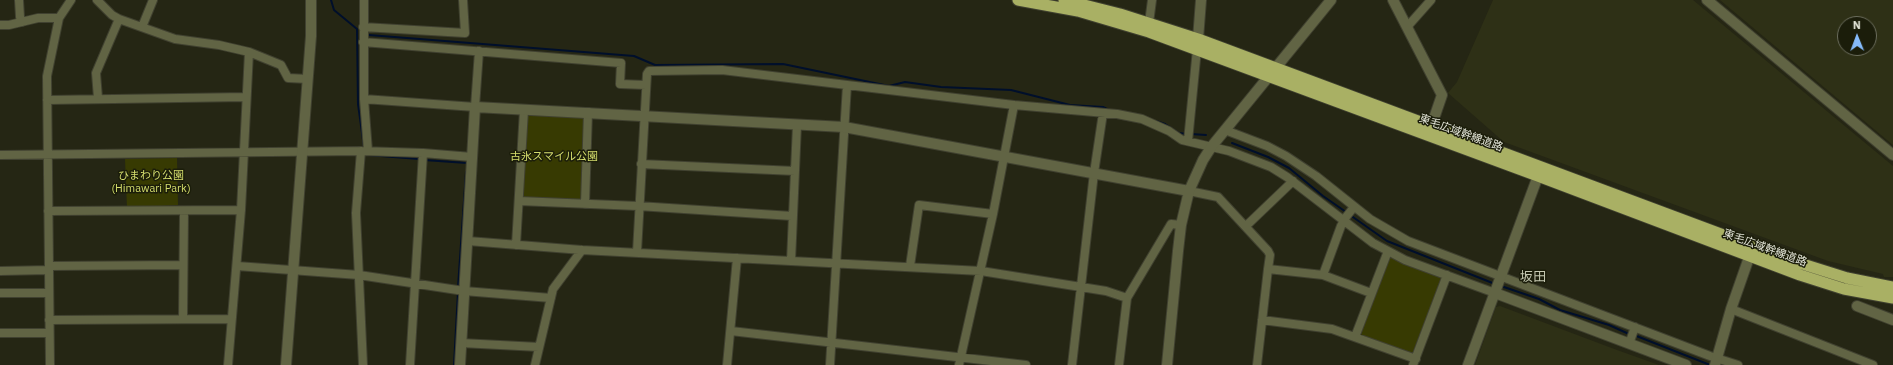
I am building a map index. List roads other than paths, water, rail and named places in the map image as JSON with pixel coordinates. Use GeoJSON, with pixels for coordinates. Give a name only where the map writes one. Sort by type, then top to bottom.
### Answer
{"type":"FeatureCollection","features":[{"type":"Feature","properties":{"kind":"highway","name":"東毛広域幹線道路"},"geometry":{"type":"LineString","coordinates":[[1018,0],[1078,11],[1197,44]]}},
{"type":"Feature","properties":{"kind":"highway","name":"東毛広域幹線道路"},"geometry":{"type":"LineString","coordinates":[[1064,0],[1149,23],[1197,44],[1538,176],[1751,251],[1847,278],[1893,287]]}},
{"type":"Feature","properties":{"kind":"highway","name":"東毛広域幹線道路"},"geometry":{"type":"LineString","coordinates":[[1272,72],[1431,127],[1751,251],[1800,275],[1844,289],[1893,298]]}},
{"type":"Feature","properties":{"kind":"street"},"geometry":{"type":"LineString","coordinates":[[19,0],[20,17],[22,22]]}},
{"type":"Feature","properties":{"kind":"street"},"geometry":{"type":"LineString","coordinates":[[50,365],[47,76],[59,18],[71,0]]}},
{"type":"Feature","properties":{"kind":"street"},"geometry":{"type":"LineString","coordinates":[[97,0],[112,15],[119,19],[175,39],[219,45],[249,52],[281,65],[288,78],[308,79]]}},
{"type":"Feature","properties":{"kind":"street"},"geometry":{"type":"LineString","coordinates":[[142,27],[153,0]]}},
{"type":"Feature","properties":{"kind":"street"},"geometry":{"type":"LineString","coordinates":[[286,365],[303,153],[311,36],[311,0]]}},
{"type":"Feature","properties":{"kind":"street"},"geometry":{"type":"LineString","coordinates":[[363,365],[356,214],[365,151],[363,42],[364,0]]}},
{"type":"Feature","properties":{"kind":"street"},"geometry":{"type":"LineString","coordinates":[[363,27],[465,33],[463,0]]}},
{"type":"Feature","properties":{"kind":"street"},"geometry":{"type":"LineString","coordinates":[[1149,23],[1152,0]]}},
{"type":"Feature","properties":{"kind":"street"},"geometry":{"type":"LineString","coordinates":[[1188,142],[1201,0]]}},
{"type":"Feature","properties":{"kind":"street"},"geometry":{"type":"LineString","coordinates":[[1167,365],[1181,225],[1189,191],[1203,160],[1212,146],[1331,0]]}},
{"type":"Feature","properties":{"kind":"street"},"geometry":{"type":"LineString","coordinates":[[1394,0],[1442,95],[1431,127]]}},
{"type":"Feature","properties":{"kind":"street"},"geometry":{"type":"LineString","coordinates":[[1407,27],[1431,0]]}},
{"type":"Feature","properties":{"kind":"street"},"geometry":{"type":"LineString","coordinates":[[1707,0],[1893,155]]}},
{"type":"Feature","properties":{"kind":"street"},"geometry":{"type":"LineString","coordinates":[[0,25],[8,25],[38,18],[59,18]]}},
{"type":"Feature","properties":{"kind":"street"},"geometry":{"type":"LineString","coordinates":[[98,98],[96,73],[119,19]]}},
{"type":"Feature","properties":{"kind":"street"},"geometry":{"type":"LineString","coordinates":[[363,42],[621,64],[620,84],[646,85]]}},
{"type":"Feature","properties":{"kind":"street"},"geometry":{"type":"LineString","coordinates":[[460,365],[475,107],[480,51]]}},
{"type":"Feature","properties":{"kind":"street"},"geometry":{"type":"LineString","coordinates":[[228,365],[241,210],[249,52]]}},
{"type":"Feature","properties":{"kind":"street"},"geometry":{"type":"LineString","coordinates":[[636,252],[646,74],[649,71],[722,70],[1014,106],[1103,113],[1142,119],[1169,131],[1182,140],[1212,146],[1271,167],[1293,181],[1373,243],[1388,251],[1447,276],[1629,344],[1674,363],[1686,365]]}},
{"type":"Feature","properties":{"kind":"street"},"geometry":{"type":"LineString","coordinates":[[830,365],[847,85]]}},
{"type":"Feature","properties":{"kind":"street"},"geometry":{"type":"LineString","coordinates":[[47,100],[98,98],[246,97]]}},
{"type":"Feature","properties":{"kind":"street"},"geometry":{"type":"LineString","coordinates":[[364,99],[524,110],[588,112],[844,127],[1214,195],[1246,226],[1270,255],[1257,365]]}},
{"type":"Feature","properties":{"kind":"street"},"geometry":{"type":"LineString","coordinates":[[960,361],[981,271],[1014,106]]}},
{"type":"Feature","properties":{"kind":"street"},"geometry":{"type":"LineString","coordinates":[[516,245],[524,110]]}},
{"type":"Feature","properties":{"kind":"street"},"geometry":{"type":"LineString","coordinates":[[585,204],[588,112]]}},
{"type":"Feature","properties":{"kind":"street"},"geometry":{"type":"LineString","coordinates":[[1072,365],[1094,173],[1103,113]]}},
{"type":"Feature","properties":{"kind":"street"},"geometry":{"type":"LineString","coordinates":[[791,261],[797,125]]}},
{"type":"Feature","properties":{"kind":"street"},"geometry":{"type":"LineString","coordinates":[[1225,130],[1267,146],[1286,156],[1316,176],[1354,207],[1388,230],[1408,241],[1635,327],[1716,362],[1738,365]]}},
{"type":"Feature","properties":{"kind":"street"},"geometry":{"type":"LineString","coordinates":[[0,156],[47,154],[244,152],[303,153],[365,151],[423,153],[472,157]]}},
{"type":"Feature","properties":{"kind":"street"},"geometry":{"type":"LineString","coordinates":[[410,365],[423,153]]}},
{"type":"Feature","properties":{"kind":"street"},"geometry":{"type":"LineString","coordinates":[[642,164],[795,171]]}},
{"type":"Feature","properties":{"kind":"street"},"geometry":{"type":"LineString","coordinates":[[1468,365],[1538,176]]}},
{"type":"Feature","properties":{"kind":"street"},"geometry":{"type":"LineString","coordinates":[[1246,226],[1293,181]]}},
{"type":"Feature","properties":{"kind":"street"},"geometry":{"type":"LineString","coordinates":[[519,201],[638,206],[792,216]]}},
{"type":"Feature","properties":{"kind":"street"},"geometry":{"type":"LineString","coordinates":[[910,266],[919,205],[993,214]]}},
{"type":"Feature","properties":{"kind":"street"},"geometry":{"type":"LineString","coordinates":[[1323,275],[1344,221],[1354,207]]}},
{"type":"Feature","properties":{"kind":"street"},"geometry":{"type":"LineString","coordinates":[[48,211],[241,210]]}},
{"type":"Feature","properties":{"kind":"street"},"geometry":{"type":"LineString","coordinates":[[183,319],[184,211]]}},
{"type":"Feature","properties":{"kind":"street"},"geometry":{"type":"LineString","coordinates":[[1119,365],[1127,298],[1171,224],[1181,225]]}},
{"type":"Feature","properties":{"kind":"street"},"geometry":{"type":"LineString","coordinates":[[468,241],[582,250],[910,266],[981,271],[1106,291],[1127,298]]}},
{"type":"Feature","properties":{"kind":"street"},"geometry":{"type":"LineString","coordinates":[[534,365],[554,289],[582,250]]}},
{"type":"Feature","properties":{"kind":"street"},"geometry":{"type":"LineString","coordinates":[[1356,337],[1371,293],[1388,251]]}},
{"type":"Feature","properties":{"kind":"street"},"geometry":{"type":"LineString","coordinates":[[1716,362],[1731,309],[1751,251]]}},
{"type":"Feature","properties":{"kind":"street"},"geometry":{"type":"LineString","coordinates":[[727,365],[737,258]]}},
{"type":"Feature","properties":{"kind":"street"},"geometry":{"type":"LineString","coordinates":[[0,271],[49,268],[183,265]]}},
{"type":"Feature","properties":{"kind":"street"},"geometry":{"type":"LineString","coordinates":[[237,266],[359,275],[415,285],[464,291],[551,298]]}},
{"type":"Feature","properties":{"kind":"street"},"geometry":{"type":"LineString","coordinates":[[1268,269],[1323,275],[1371,293]]}},
{"type":"Feature","properties":{"kind":"street"},"geometry":{"type":"LineString","coordinates":[[1262,320],[1332,329],[1356,337],[1414,362],[1447,276]]}},
{"type":"Feature","properties":{"kind":"street"},"geometry":{"type":"LineString","coordinates":[[0,293],[49,293]]}},
{"type":"Feature","properties":{"kind":"street"},"geometry":{"type":"LineString","coordinates":[[1857,306],[1893,320]]}},
{"type":"Feature","properties":{"kind":"street"},"geometry":{"type":"LineString","coordinates":[[1731,309],[1873,365]]}},
{"type":"Feature","properties":{"kind":"street"},"geometry":{"type":"LineString","coordinates":[[49,320],[231,318]]}},
{"type":"Feature","properties":{"kind":"street"},"geometry":{"type":"LineString","coordinates":[[1629,344],[1635,327]]}},
{"type":"Feature","properties":{"kind":"street"},"geometry":{"type":"LineString","coordinates":[[731,331],[831,342],[960,361],[1026,365]]}},
{"type":"Feature","properties":{"kind":"street"},"geometry":{"type":"LineString","coordinates":[[0,333],[50,333]]}},
{"type":"Feature","properties":{"kind":"street"},"geometry":{"type":"LineString","coordinates":[[461,343],[539,347]]}},
{"type":"Feature","properties":{"kind":"waterway"},"geometry":{"type":"LineString","coordinates":[[331,0],[334,10],[357,29],[358,104],[364,147]]}},
{"type":"Feature","properties":{"kind":"waterway"},"geometry":{"type":"LineString","coordinates":[[369,35],[634,56],[655,65],[783,64],[889,86],[905,82],[941,87],[1011,90],[1070,105],[1103,107],[1109,110]]}},
{"type":"Feature","properties":{"kind":"waterway"},"geometry":{"type":"LineString","coordinates":[[1156,121],[1165,124],[1179,133],[1187,134]]}},
{"type":"Feature","properties":{"kind":"waterway"},"geometry":{"type":"LineString","coordinates":[[1191,134],[1206,135]]}},
{"type":"Feature","properties":{"kind":"waterway"},"geometry":{"type":"LineString","coordinates":[[1232,143],[1268,157],[1289,168],[1323,196],[1346,212]]}},
{"type":"Feature","properties":{"kind":"waterway"},"geometry":{"type":"LineString","coordinates":[[368,155],[419,159]]}},
{"type":"Feature","properties":{"kind":"waterway"},"geometry":{"type":"LineString","coordinates":[[424,160],[467,163],[467,166]]}},
{"type":"Feature","properties":{"kind":"waterway"},"geometry":{"type":"LineString","coordinates":[[458,287],[466,172]]}},
{"type":"Feature","properties":{"kind":"waterway"},"geometry":{"type":"LineString","coordinates":[[1350,215],[1387,241],[1495,284]]}},
{"type":"Feature","properties":{"kind":"waterway"},"geometry":{"type":"LineString","coordinates":[[1501,286],[1539,299],[1560,310],[1609,325],[1629,334]]}},
{"type":"Feature","properties":{"kind":"waterway"},"geometry":{"type":"LineString","coordinates":[[454,365],[458,292]]}},
{"type":"Feature","properties":{"kind":"waterway"},"geometry":{"type":"LineString","coordinates":[[1634,335],[1710,365]]}},
{"type":"Feature","properties":{"kind":"district","name":"坂田"},"geometry":{"type":"Point","coordinates":[1533,277]}},
{"type":"Feature","properties":{"kind":"park label","name":"古氷スマイル公園"},"geometry":{"type":"Point","coordinates":[554,157]}},
{"type":"Feature","properties":{"kind":"park label","name":"ひまわり公園 (Himawari Park)"},"geometry":{"type":"Point","coordinates":[151,182]}}]}
